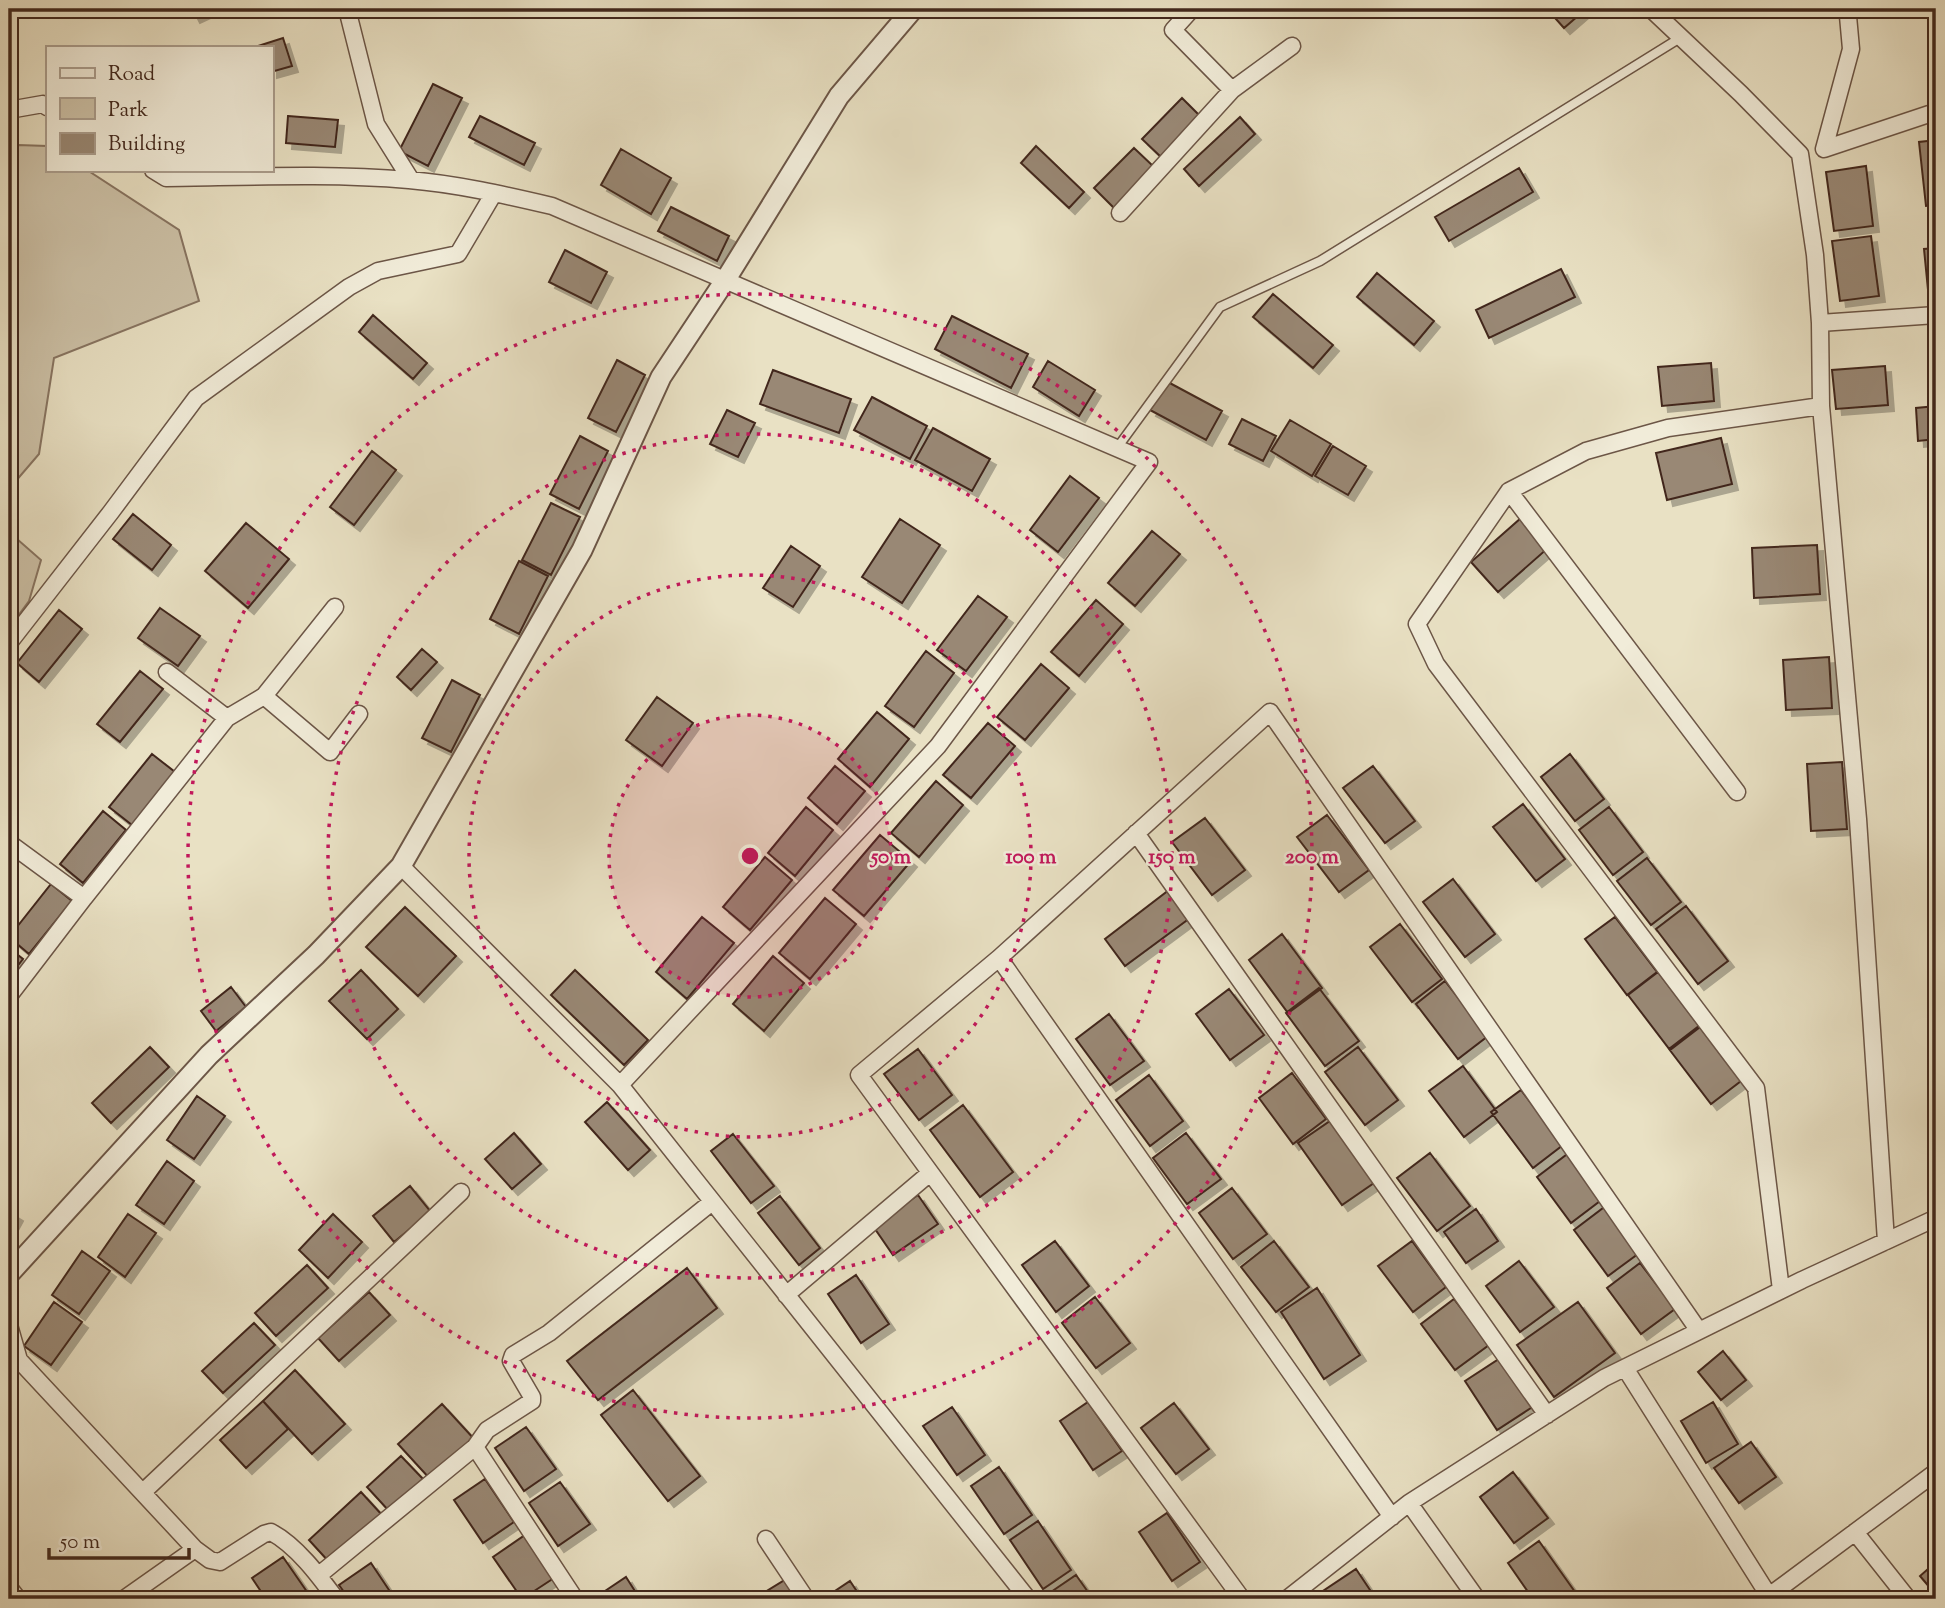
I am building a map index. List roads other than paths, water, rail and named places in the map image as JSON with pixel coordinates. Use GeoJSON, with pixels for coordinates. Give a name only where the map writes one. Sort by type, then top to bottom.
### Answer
{"type":"FeatureCollection","features":[{"type":"Feature","properties":{"kind":"street"},"geometry":{"type":"LineString","coordinates":[[347,9],[376,124],[411,180]]}},
{"type":"Feature","properties":{"kind":"street"},"geometry":{"type":"LineString","coordinates":[[10,1270],[209,1055],[316,955],[401,866],[582,550],[661,377],[726,279],[839,96],[913,9]]}},
{"type":"Feature","properties":{"kind":"street"},"geometry":{"type":"LineString","coordinates":[[1192,9],[1173,30],[1232,90]]}},
{"type":"Feature","properties":{"kind":"street"},"geometry":{"type":"LineString","coordinates":[[1651,9],[1800,154],[1815,255],[1820,323],[1821,406],[1858,819],[1886,1241]]}},
{"type":"Feature","properties":{"kind":"street"},"geometry":{"type":"LineString","coordinates":[[1824,149],[1851,49],[1848,16],[1853,9]]}},
{"type":"Feature","properties":{"kind":"street"},"geometry":{"type":"LineString","coordinates":[[1120,213],[1232,90],[1292,46]]}},
{"type":"Feature","properties":{"kind":"street"},"geometry":{"type":"LineString","coordinates":[[9,110],[43,104],[46,106]]}},
{"type":"Feature","properties":{"kind":"street"},"geometry":{"type":"LineString","coordinates":[[1800,154],[1824,149],[1930,114]]}},
{"type":"Feature","properties":{"kind":"street"},"geometry":{"type":"LineString","coordinates":[[157,172],[166,177],[328,176],[411,180],[495,193],[552,206],[1149,462],[938,746],[620,1085]]}},
{"type":"Feature","properties":{"kind":"street"},"geometry":{"type":"LineString","coordinates":[[9,643],[196,398],[349,287],[378,271],[458,254],[495,193]]}},
{"type":"Feature","properties":{"kind":"street"},"geometry":{"type":"LineString","coordinates":[[1820,323],[1936,315]]}},
{"type":"Feature","properties":{"kind":"street"},"geometry":{"type":"LineString","coordinates":[[1781,1290],[1756,1088],[1436,664],[1417,624],[1509,491],[1586,451],[1668,428],[1821,406]]}},
{"type":"Feature","properties":{"kind":"street"},"geometry":{"type":"LineString","coordinates":[[1509,491],[1737,792]]}},
{"type":"Feature","properties":{"kind":"street"},"geometry":{"type":"LineString","coordinates":[[9,996],[227,718],[264,696],[335,607]]}},
{"type":"Feature","properties":{"kind":"street"},"geometry":{"type":"LineString","coordinates":[[167,672],[227,718]]}},
{"type":"Feature","properties":{"kind":"street"},"geometry":{"type":"LineString","coordinates":[[264,696],[330,752],[359,714]]}},
{"type":"Feature","properties":{"kind":"street"},"geometry":{"type":"LineString","coordinates":[[1242,1599],[859,1076],[999,958],[1270,712],[1699,1331]]}},
{"type":"Feature","properties":{"kind":"street"},"geometry":{"type":"LineString","coordinates":[[1136,833],[1547,1415]]}},
{"type":"Feature","properties":{"kind":"street"},"geometry":{"type":"LineString","coordinates":[[9,843],[84,898]]}},
{"type":"Feature","properties":{"kind":"street"},"geometry":{"type":"LineString","coordinates":[[401,866],[620,1085],[1028,1599]]}},
{"type":"Feature","properties":{"kind":"street"},"geometry":{"type":"LineString","coordinates":[[999,958],[1392,1517]]}},
{"type":"Feature","properties":{"kind":"street"},"geometry":{"type":"LineString","coordinates":[[786,1295],[930,1173]]}},
{"type":"Feature","properties":{"kind":"street"},"geometry":{"type":"LineString","coordinates":[[143,1492],[461,1192]]}},
{"type":"Feature","properties":{"kind":"street"},"geometry":{"type":"LineString","coordinates":[[318,1575],[475,1447],[487,1430],[532,1401],[511,1361],[513,1355],[549,1333],[712,1202]]}},
{"type":"Feature","properties":{"kind":"street"},"geometry":{"type":"LineString","coordinates":[[1287,1599],[1409,1503],[1604,1378],[1781,1290],[1936,1218]]}},
{"type":"Feature","properties":{"kind":"street"},"geometry":{"type":"LineString","coordinates":[[9,1325],[19,1360],[195,1549],[210,1560],[220,1562],[271,1532],[318,1575],[336,1599]]}},
{"type":"Feature","properties":{"kind":"street"},"geometry":{"type":"LineString","coordinates":[[1625,1367],[1767,1598],[1936,1472]]}},
{"type":"Feature","properties":{"kind":"street"},"geometry":{"type":"LineString","coordinates":[[475,1447],[575,1599]]}},
{"type":"Feature","properties":{"kind":"street"},"geometry":{"type":"LineString","coordinates":[[1409,1503],[1477,1599]]}},
{"type":"Feature","properties":{"kind":"street"},"geometry":{"type":"LineString","coordinates":[[1855,1532],[1909,1599]]}},
{"type":"Feature","properties":{"kind":"street"},"geometry":{"type":"LineString","coordinates":[[766,1539],[806,1599]]}},
{"type":"Feature","properties":{"kind":"street"},"geometry":{"type":"LineString","coordinates":[[124,1599],[195,1549]]}},
{"type":"Feature","properties":{"kind":"lane"},"geometry":{"type":"LineString","coordinates":[[1117,448],[1220,307],[1320,261],[1679,37]]}},
{"type":"Feature","properties":{"kind":"lane"},"geometry":{"type":"LineString","coordinates":[[9,1581],[23,1599]]}}]}
